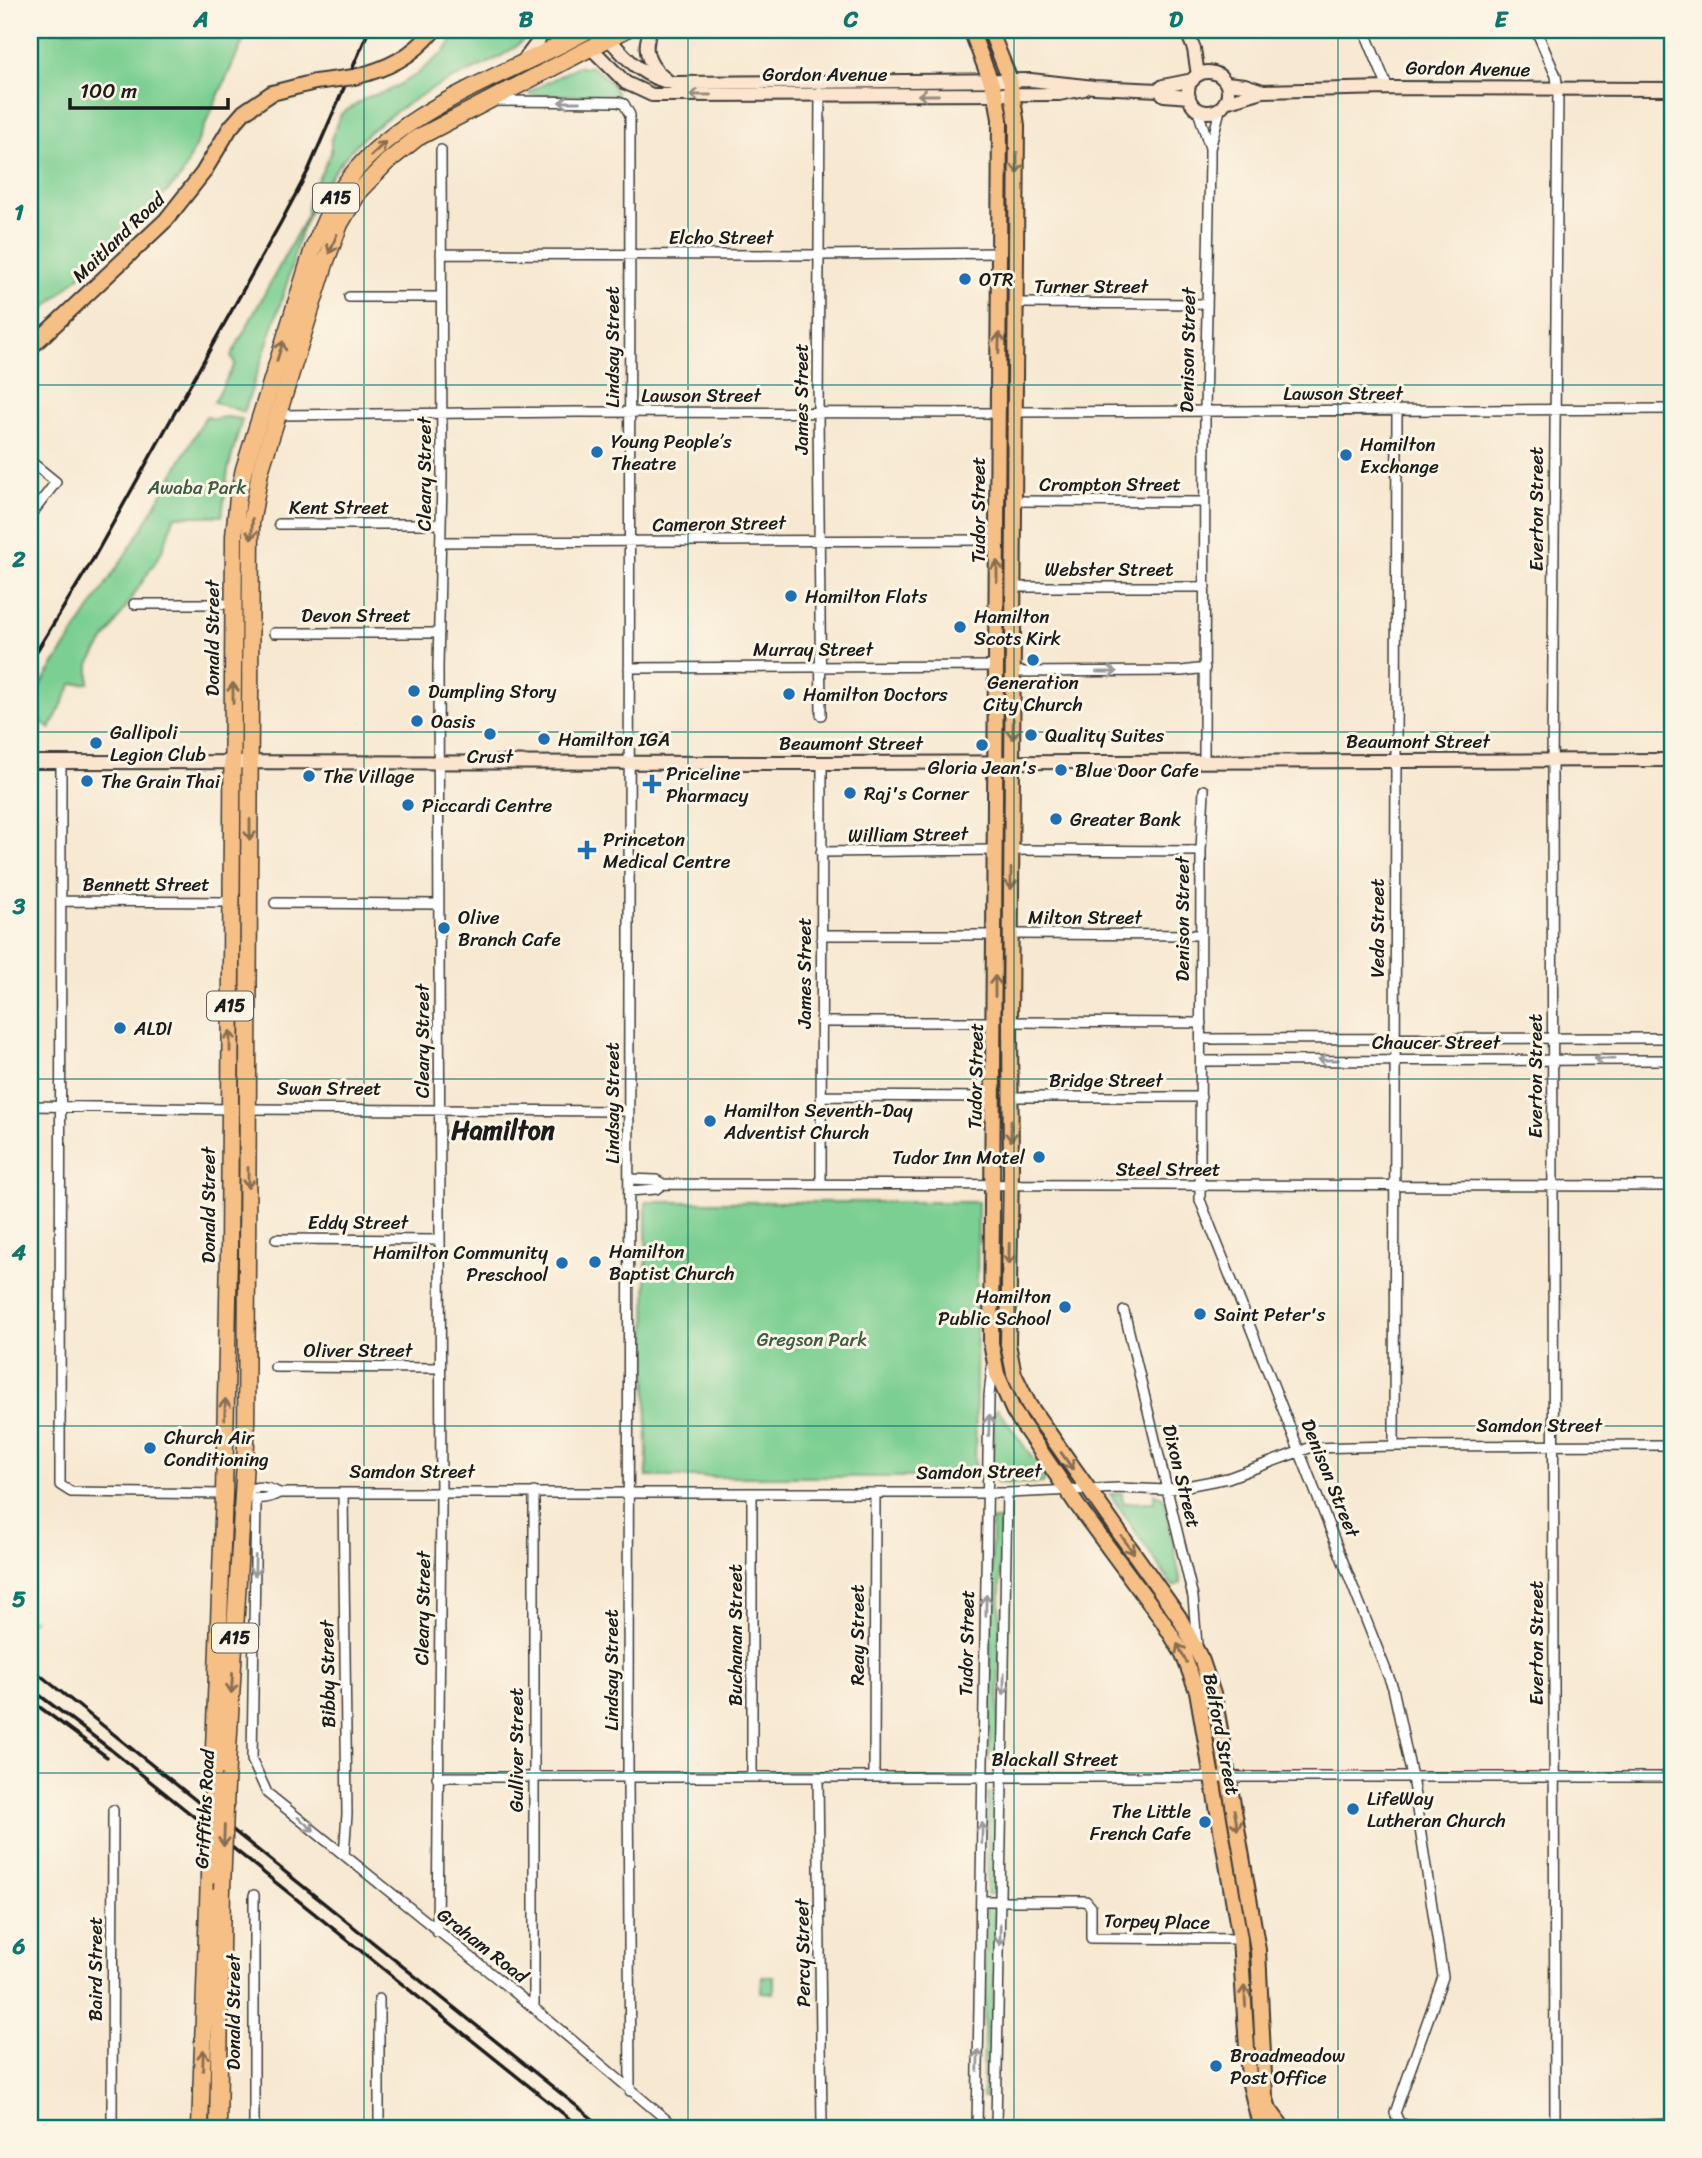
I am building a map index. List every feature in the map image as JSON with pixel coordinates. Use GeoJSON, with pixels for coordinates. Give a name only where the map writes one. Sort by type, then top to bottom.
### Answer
{"type":"FeatureCollection","features":[{"type":"Feature","properties":{"kind":"highway","name":"A15"},"geometry":{"type":"LineString","coordinates":[[485,101],[591,48],[604,34],[625,30]]}},
{"type":"Feature","properties":{"kind":"highway","name":"A15"},"geometry":{"type":"LineString","coordinates":[[520,64],[579,32]]}},
{"type":"Feature","properties":{"kind":"highway","name":"Gordon Avenue"},"geometry":{"type":"LineString","coordinates":[[579,32],[591,48]]}},
{"type":"Feature","properties":{"kind":"highway","name":"Donald Street"},"geometry":{"type":"LineString","coordinates":[[224,1494],[234,536],[238,497],[259,416],[313,249],[326,216],[343,186],[391,136],[419,117],[520,64]]}},
{"type":"Feature","properties":{"kind":"highway","name":"Donald Street"},"geometry":{"type":"LineString","coordinates":[[250,1495],[248,1110],[251,524],[260,472],[340,224],[360,190],[387,162],[417,138],[485,101]]}},
{"type":"Feature","properties":{"kind":"highway"},"geometry":{"type":"LineString","coordinates":[[259,416],[279,415]]}},
{"type":"Feature","properties":{"kind":"highway","name":"Swan Street"},"geometry":{"type":"LineString","coordinates":[[230,1109],[248,1110]]}},
{"type":"Feature","properties":{"kind":"highway","name":"Samdon Street"},"geometry":{"type":"LineString","coordinates":[[224,1494],[250,1495]]}},
{"type":"Feature","properties":{"kind":"highway","name":"Griffiths Road"},"geometry":{"type":"LineString","coordinates":[[218,2128],[222,1889],[219,1779],[224,1494]]}},
{"type":"Feature","properties":{"kind":"highway","name":"Griffiths Road"},"geometry":{"type":"LineString","coordinates":[[200,2128],[209,1876],[250,1495]]}},
{"type":"Feature","properties":{"kind":"main road","name":"Maitland Road"},"geometry":{"type":"LineString","coordinates":[[30,348],[166,220],[203,173],[230,128],[244,112],[272,93],[315,82],[354,77],[397,63],[413,52],[434,30]]}},
{"type":"Feature","properties":{"kind":"main road"},"geometry":{"type":"LineString","coordinates":[[520,64],[539,40],[543,30]]}},
{"type":"Feature","properties":{"kind":"main road"},"geometry":{"type":"LineString","coordinates":[[651,30],[646,42],[648,56],[654,69],[673,83]]}},
{"type":"Feature","properties":{"kind":"main road","name":"Tudor Street"},"geometry":{"type":"LineString","coordinates":[[971,30],[994,88],[1000,119],[995,1022],[990,1315],[993,1359]]}},
{"type":"Feature","properties":{"kind":"main road","name":"Tudor Street"},"geometry":{"type":"LineString","coordinates":[[990,30],[1012,87],[1017,125],[1008,1344],[1011,1366],[1021,1391]]}},
{"type":"Feature","properties":{"kind":"main road"},"geometry":{"type":"LineString","coordinates":[[1186,30],[1194,49],[1213,73],[1226,83],[1228,92],[1223,104],[1211,111],[1193,103],[1189,88],[1196,77],[1194,49]]}},
{"type":"Feature","properties":{"kind":"main road","name":"Gordon Avenue"},"geometry":{"type":"LineString","coordinates":[[604,34],[643,73],[661,81],[820,89]]}},
{"type":"Feature","properties":{"kind":"main road","name":"Gordon Avenue"},"geometry":{"type":"LineString","coordinates":[[591,48],[626,83],[652,95],[820,89],[1012,87],[1059,94],[1094,87],[1158,90],[1164,95],[1193,103]]}},
{"type":"Feature","properties":{"kind":"main road"},"geometry":{"type":"LineString","coordinates":[[1196,77],[1213,73]]}},
{"type":"Feature","properties":{"kind":"main road","name":"Gordon Avenue"},"geometry":{"type":"LineString","coordinates":[[1158,90],[1163,86],[1196,77]]}},
{"type":"Feature","properties":{"kind":"main road","name":"Gordon Avenue"},"geometry":{"type":"LineString","coordinates":[[1226,83],[1263,91]]}},
{"type":"Feature","properties":{"kind":"main road","name":"Gordon Avenue"},"geometry":{"type":"LineString","coordinates":[[1223,104],[1263,91],[1388,88],[1672,89]]}},
{"type":"Feature","properties":{"kind":"main road","name":"Beaumont Street"},"geometry":{"type":"LineString","coordinates":[[30,762],[1672,760]]}},
{"type":"Feature","properties":{"kind":"main road","name":"Belford Street"},"geometry":{"type":"LineString","coordinates":[[993,1359],[1002,1388],[1014,1412],[1162,1620],[1183,1654],[1197,1690],[1240,1939],[1249,2080],[1258,2117],[1265,2128]]}},
{"type":"Feature","properties":{"kind":"main road","name":"Belford Street"},"geometry":{"type":"LineString","coordinates":[[1021,1391],[1179,1617],[1197,1650],[1214,1698],[1258,1950],[1265,2096],[1269,2109],[1283,2128]]}},
{"type":"Feature","properties":{"kind":"main road"},"geometry":{"type":"LineString","coordinates":[[1614,2128],[1672,2126]]}},
{"type":"Feature","properties":{"kind":"main road"},"geometry":{"type":"LineString","coordinates":[[1526,2128],[1558,2127]]}},
{"type":"Feature","properties":{"kind":"street"},"geometry":{"type":"LineString","coordinates":[[1364,30],[1388,88]]}},
{"type":"Feature","properties":{"kind":"street","name":"Everton Street"},"geometry":{"type":"LineString","coordinates":[[1536,30],[1556,76],[1558,90],[1552,760],[1552,1446],[1558,2127]]}},
{"type":"Feature","properties":{"kind":"street","name":"James Street"},"geometry":{"type":"LineString","coordinates":[[820,89],[818,413],[821,715]]}},
{"type":"Feature","properties":{"kind":"street","name":"Lindsay Street"},"geometry":{"type":"LineString","coordinates":[[485,101],[618,102],[624,104],[630,115],[630,2091]]}},
{"type":"Feature","properties":{"kind":"street","name":"Denison Street"},"geometry":{"type":"LineString","coordinates":[[1193,103],[1210,149]]}},
{"type":"Feature","properties":{"kind":"street","name":"Denison Street"},"geometry":{"type":"LineString","coordinates":[[1204,761],[1205,411],[1210,149],[1223,104]]}},
{"type":"Feature","properties":{"kind":"street","name":"Cleary Street"},"geometry":{"type":"LineString","coordinates":[[437,1932],[441,150]]}},
{"type":"Feature","properties":{"kind":"street","name":"Elcho Street"},"geometry":{"type":"LineString","coordinates":[[441,254],[1000,253]]}},
{"type":"Feature","properties":{"kind":"street"},"geometry":{"type":"LineString","coordinates":[[349,297],[441,297]]}},
{"type":"Feature","properties":{"kind":"street","name":"Turner Street"},"geometry":{"type":"LineString","coordinates":[[1017,303],[1207,304]]}},
{"type":"Feature","properties":{"kind":"street","name":"Lawson Street"},"geometry":{"type":"LineString","coordinates":[[1015,412],[1672,409]]}},
{"type":"Feature","properties":{"kind":"street","name":"Veda Street"},"geometry":{"type":"LineString","coordinates":[[1394,1446],[1397,411]]}},
{"type":"Feature","properties":{"kind":"street","name":"Lawson Street"},"geometry":{"type":"LineString","coordinates":[[279,415],[998,413]]}},
{"type":"Feature","properties":{"kind":"street"},"geometry":{"type":"LineString","coordinates":[[30,461],[56,482],[30,516]]}},
{"type":"Feature","properties":{"kind":"street","name":"Crompton Street"},"geometry":{"type":"LineString","coordinates":[[1014,501],[1205,502]]}},
{"type":"Feature","properties":{"kind":"street","name":"Kent Street"},"geometry":{"type":"LineString","coordinates":[[279,524],[441,524]]}},
{"type":"Feature","properties":{"kind":"street","name":"Cameron Street"},"geometry":{"type":"LineString","coordinates":[[441,542],[997,540]]}},
{"type":"Feature","properties":{"kind":"street","name":"Webster Street"},"geometry":{"type":"LineString","coordinates":[[1013,587],[1205,587]]}},
{"type":"Feature","properties":{"kind":"street"},"geometry":{"type":"LineString","coordinates":[[134,604],[234,604]]}},
{"type":"Feature","properties":{"kind":"street","name":"Devon Street"},"geometry":{"type":"LineString","coordinates":[[274,633],[439,633]]}},
{"type":"Feature","properties":{"kind":"street","name":"Murray Street"},"geometry":{"type":"LineString","coordinates":[[629,668],[997,666]]}},
{"type":"Feature","properties":{"kind":"street"},"geometry":{"type":"LineString","coordinates":[[1014,671],[1182,671],[1205,668]]}},
{"type":"Feature","properties":{"kind":"street"},"geometry":{"type":"LineString","coordinates":[[60,1107],[61,761]]}},
{"type":"Feature","properties":{"kind":"street","name":"James Street"},"geometry":{"type":"LineString","coordinates":[[821,763],[821,1183]]}},
{"type":"Feature","properties":{"kind":"street","name":"Denison Street"},"geometry":{"type":"LineString","coordinates":[[1204,790],[1201,851],[1200,1200],[1393,1688],[1412,1777],[1443,1977],[1395,2113],[1399,2122],[1406,2125],[1450,2128]]}},
{"type":"Feature","properties":{"kind":"street","name":"William Street"},"geometry":{"type":"LineString","coordinates":[[821,852],[995,850]]}},
{"type":"Feature","properties":{"kind":"street"},"geometry":{"type":"LineString","coordinates":[[1011,850],[1201,851]]}},
{"type":"Feature","properties":{"kind":"street","name":"Bennett Street"},"geometry":{"type":"LineString","coordinates":[[62,901],[230,902]]}},
{"type":"Feature","properties":{"kind":"street"},"geometry":{"type":"LineString","coordinates":[[275,903],[439,904]]}},
{"type":"Feature","properties":{"kind":"street","name":"Milton Street"},"geometry":{"type":"LineString","coordinates":[[1011,934],[1201,935]]}},
{"type":"Feature","properties":{"kind":"street"},"geometry":{"type":"LineString","coordinates":[[822,935],[995,935]]}},
{"type":"Feature","properties":{"kind":"street"},"geometry":{"type":"LineString","coordinates":[[822,1021],[995,1022]]}},
{"type":"Feature","properties":{"kind":"street"},"geometry":{"type":"LineString","coordinates":[[1010,1022],[1201,1023]]}},
{"type":"Feature","properties":{"kind":"street","name":"Chaucer Street"},"geometry":{"type":"LineString","coordinates":[[1201,1039],[1672,1038]]}},
{"type":"Feature","properties":{"kind":"street","name":"Chaucer Street"},"geometry":{"type":"LineString","coordinates":[[1201,1061],[1672,1060]]}},
{"type":"Feature","properties":{"kind":"street"},"geometry":{"type":"LineString","coordinates":[[822,1096],[994,1097]]}},
{"type":"Feature","properties":{"kind":"street","name":"Bridge Street"},"geometry":{"type":"LineString","coordinates":[[1011,1097],[1201,1097]]}},
{"type":"Feature","properties":{"kind":"street","name":"Swan Street"},"geometry":{"type":"LineString","coordinates":[[30,1106],[230,1109]]}},
{"type":"Feature","properties":{"kind":"street","name":"Samdon Street"},"geometry":{"type":"LineString","coordinates":[[60,1107],[60,1485],[71,1492],[224,1494]]}},
{"type":"Feature","properties":{"kind":"street","name":"Swan Street"},"geometry":{"type":"LineString","coordinates":[[248,1110],[629,1111]]}},
{"type":"Feature","properties":{"kind":"street","name":"Steel Street"},"geometry":{"type":"LineString","coordinates":[[629,1179],[656,1180],[663,1184],[1672,1186]]}},
{"type":"Feature","properties":{"kind":"street","name":"Steel Street"},"geometry":{"type":"LineString","coordinates":[[629,1191],[656,1189],[663,1184]]}},
{"type":"Feature","properties":{"kind":"street","name":"Eddy Street"},"geometry":{"type":"LineString","coordinates":[[276,1239],[439,1240]]}},
{"type":"Feature","properties":{"kind":"street","name":"Dixon Street"},"geometry":{"type":"LineString","coordinates":[[1124,1311],[1193,1597],[1197,1650]]}},
{"type":"Feature","properties":{"kind":"street","name":"Tudor Street"},"geometry":{"type":"LineString","coordinates":[[977,2128],[989,1396],[993,1359]]}},
{"type":"Feature","properties":{"kind":"street","name":"Oliver Street"},"geometry":{"type":"LineString","coordinates":[[275,1367],[440,1368]]}},
{"type":"Feature","properties":{"kind":"street","name":"Samdon Street"},"geometry":{"type":"LineString","coordinates":[[250,1495],[251,1488],[270,1488],[279,1493],[1007,1493],[1126,1488],[1166,1490],[1228,1478],[1309,1448],[1672,1445]]}},
{"type":"Feature","properties":{"kind":"street","name":"Gulliver Street"},"geometry":{"type":"LineString","coordinates":[[534,1492],[534,2008]]}},
{"type":"Feature","properties":{"kind":"street","name":"Bibby Street"},"geometry":{"type":"LineString","coordinates":[[343,1493],[347,1814],[344,1855]]}},
{"type":"Feature","properties":{"kind":"street","name":"Buchanan Street"},"geometry":{"type":"LineString","coordinates":[[752,1493],[752,1777]]}},
{"type":"Feature","properties":{"kind":"street","name":"Reay Street"},"geometry":{"type":"LineString","coordinates":[[874,1777],[875,1493]]}},
{"type":"Feature","properties":{"kind":"street","name":"Tudor Street"},"geometry":{"type":"LineString","coordinates":[[996,2128],[1007,1493]]}},
{"type":"Feature","properties":{"kind":"street","name":"Donald Street"},"geometry":{"type":"LineString","coordinates":[[250,1495],[252,1760],[267,1793]]}},
{"type":"Feature","properties":{"kind":"street","name":"Blackall Street"},"geometry":{"type":"LineString","coordinates":[[438,1777],[1672,1777]]}},
{"type":"Feature","properties":{"kind":"street","name":"Percy Street"},"geometry":{"type":"LineString","coordinates":[[818,1777],[822,2128]]}},
{"type":"Feature","properties":{"kind":"street","name":"Graham Road"},"geometry":{"type":"LineString","coordinates":[[267,1793],[534,2008],[676,2128]]}},
{"type":"Feature","properties":{"kind":"street","name":"Baird Street"},"geometry":{"type":"LineString","coordinates":[[112,2128],[113,1811]]}},
{"type":"Feature","properties":{"kind":"street","name":"Donald Street"},"geometry":{"type":"LineString","coordinates":[[254,1895],[254,2128]]}},
{"type":"Feature","properties":{"kind":"street","name":"Torpey Place"},"geometry":{"type":"LineString","coordinates":[[981,1900],[1086,1901],[1091,1907],[1091,1938],[1240,1939]]}},
{"type":"Feature","properties":{"kind":"street"},"geometry":{"type":"LineString","coordinates":[[379,1998],[379,2128]]}},
{"type":"Feature","properties":{"kind":"green space"},"geometry":{"type":"Polygon","coordinates":[[[30,30],[244,30],[244,39],[182,176],[143,217],[30,322],[30,30]]]}},
{"type":"Feature","properties":{"kind":"green space"},"geometry":{"type":"Polygon","coordinates":[[[459,30],[530,30],[514,48],[500,57],[428,91],[398,110],[369,132],[344,158],[329,178],[304,224],[244,412],[214,402],[235,364],[231,356],[307,215],[308,200],[331,153],[331,139],[341,114],[368,97],[388,91],[416,75],[445,51],[459,30]]]}},
{"type":"Feature","properties":{"kind":"green space"},"geometry":{"type":"Polygon","coordinates":[[[578,66],[590,66],[598,72],[610,83],[617,96],[530,95],[529,92],[578,66]]]}},
{"type":"Feature","properties":{"kind":"green space","name":"Awaba Park"},"geometry":{"type":"Polygon","coordinates":[[[206,416],[213,419],[242,419],[228,470],[222,516],[175,516],[161,553],[89,664],[89,683],[72,684],[50,729],[31,714],[34,705],[30,701],[142,529],[206,416]]]}},
{"type":"Feature","properties":{"kind":"green space","name":"Gregson Park"},"geometry":{"type":"Polygon","coordinates":[[[646,1202],[978,1202],[975,1477],[647,1477],[646,1202]]]}},
{"type":"Feature","properties":{"kind":"green space"},"geometry":{"type":"Polygon","coordinates":[[[998,1409],[1046,1477],[1043,1483],[998,1483],[992,1475],[994,1412],[998,1409]]]}},
{"type":"Feature","properties":{"kind":"green space"},"geometry":{"type":"Polygon","coordinates":[[[1122,1493],[1123,1503],[1154,1502],[1154,1493],[1164,1498],[1181,1583],[1174,1586],[1170,1582],[1110,1494],[1122,1493]]]}},
{"type":"Feature","properties":{"kind":"green space"},"geometry":{"type":"Polygon","coordinates":[[[992,1520],[1001,1520],[998,1760],[989,1760],[992,1520]]]}},
{"type":"Feature","properties":{"kind":"green space"},"geometry":{"type":"Polygon","coordinates":[[[988,1793],[997,1794],[995,1894],[987,1894],[988,1793]]]}},
{"type":"Feature","properties":{"kind":"green space"},"geometry":{"type":"Polygon","coordinates":[[[986,1906],[995,1906],[992,2097],[983,2097],[986,1906]]]}},
{"type":"Feature","properties":{"kind":"green space"},"geometry":{"type":"Polygon","coordinates":[[[762,1976],[774,1976],[774,1993],[761,1992],[762,1976]]]}},
{"type":"Feature","properties":{"kind":"railway"},"geometry":{"type":"LineString","coordinates":[[30,662],[92,561],[281,222],[308,171],[369,30]]}},
{"type":"Feature","properties":{"kind":"railway"},"geometry":{"type":"LineString","coordinates":[[30,1667],[604,2128]]}},
{"type":"Feature","properties":{"kind":"railway"},"geometry":{"type":"LineString","coordinates":[[30,1688],[110,1749],[581,2128]]}},
{"type":"Feature","properties":{"kind":"railway"},"geometry":{"type":"LineString","coordinates":[[30,1700],[107,1757]]}},
{"type":"Feature","properties":{"kind":"place","name":"OTR"},"geometry":{"type":"Point","coordinates":[965,279]}},
{"type":"Feature","properties":{"kind":"place","name":"Young People’s Theatre"},"geometry":{"type":"Point","coordinates":[597,452]}},
{"type":"Feature","properties":{"kind":"place","name":"Hamilton Exchange"},"geometry":{"type":"Point","coordinates":[1346,455]}},
{"type":"Feature","properties":{"kind":"place","name":"Hamilton Flats"},"geometry":{"type":"Point","coordinates":[791,596]}},
{"type":"Feature","properties":{"kind":"place","name":"Hamilton Scots Kirk"},"geometry":{"type":"Point","coordinates":[960,627]}},
{"type":"Feature","properties":{"kind":"place","name":"Generation City Church"},"geometry":{"type":"Point","coordinates":[1033,660]}},
{"type":"Feature","properties":{"kind":"place","name":"Dumpling Story"},"geometry":{"type":"Point","coordinates":[414,691]}},
{"type":"Feature","properties":{"kind":"place","name":"Hamilton Doctors"},"geometry":{"type":"Point","coordinates":[789,694]}},
{"type":"Feature","properties":{"kind":"place","name":"Oasis"},"geometry":{"type":"Point","coordinates":[417,721]}},
{"type":"Feature","properties":{"kind":"place","name":"Crust"},"geometry":{"type":"Point","coordinates":[490,734]}},
{"type":"Feature","properties":{"kind":"place","name":"Quality Suites"},"geometry":{"type":"Point","coordinates":[1031,735]}},
{"type":"Feature","properties":{"kind":"place","name":"Hamilton IGA"},"geometry":{"type":"Point","coordinates":[544,739]}},
{"type":"Feature","properties":{"kind":"place","name":"Gallipoli Legion Club"},"geometry":{"type":"Point","coordinates":[96,743]}},
{"type":"Feature","properties":{"kind":"place","name":"Gloria Jean's"},"geometry":{"type":"Point","coordinates":[982,745]}},
{"type":"Feature","properties":{"kind":"place","name":"Blue Door Cafe"},"geometry":{"type":"Point","coordinates":[1061,770]}},
{"type":"Feature","properties":{"kind":"place","name":"The Village"},"geometry":{"type":"Point","coordinates":[309,776]}},
{"type":"Feature","properties":{"kind":"place","name":"The Grain Thai"},"geometry":{"type":"Point","coordinates":[87,781]}},
{"type":"Feature","properties":{"kind":"place","name":"Priceline Pharmacy"},"geometry":{"type":"Point","coordinates":[652,784]}},
{"type":"Feature","properties":{"kind":"place","name":"Raj's Corner"},"geometry":{"type":"Point","coordinates":[850,793]}},
{"type":"Feature","properties":{"kind":"place","name":"Piccardi Centre"},"geometry":{"type":"Point","coordinates":[408,805]}},
{"type":"Feature","properties":{"kind":"place","name":"Greater Bank"},"geometry":{"type":"Point","coordinates":[1056,819]}},
{"type":"Feature","properties":{"kind":"place","name":"Princeton Medical Centre"},"geometry":{"type":"Point","coordinates":[587,850]}},
{"type":"Feature","properties":{"kind":"place","name":"Olive Branch Cafe"},"geometry":{"type":"Point","coordinates":[444,928]}},
{"type":"Feature","properties":{"kind":"place","name":"ALDI"},"geometry":{"type":"Point","coordinates":[120,1028]}},
{"type":"Feature","properties":{"kind":"place","name":"Hamilton Seventh-Day Adventist Church"},"geometry":{"type":"Point","coordinates":[710,1121]}},
{"type":"Feature","properties":{"kind":"place","name":"Tudor Inn Motel"},"geometry":{"type":"Point","coordinates":[1039,1157]}},
{"type":"Feature","properties":{"kind":"place","name":"Hamilton Baptist Church"},"geometry":{"type":"Point","coordinates":[595,1262]}},
{"type":"Feature","properties":{"kind":"place","name":"Hamilton Community Preschool"},"geometry":{"type":"Point","coordinates":[562,1263]}},
{"type":"Feature","properties":{"kind":"place","name":"Hamilton Public School"},"geometry":{"type":"Point","coordinates":[1065,1307]}},
{"type":"Feature","properties":{"kind":"place","name":"Saint Peter's"},"geometry":{"type":"Point","coordinates":[1200,1314]}},
{"type":"Feature","properties":{"kind":"place","name":"Church Air Conditioning"},"geometry":{"type":"Point","coordinates":[150,1448]}},
{"type":"Feature","properties":{"kind":"place","name":"LifeWay Lutheran Church"},"geometry":{"type":"Point","coordinates":[1353,1809]}},
{"type":"Feature","properties":{"kind":"place","name":"The Little French Cafe"},"geometry":{"type":"Point","coordinates":[1205,1822]}},
{"type":"Feature","properties":{"kind":"place","name":"Broadmeadow Post Office"},"geometry":{"type":"Point","coordinates":[1216,2066]}},
{"type":"Feature","properties":{"kind":"district","name":"Hamilton"},"geometry":{"type":"Point","coordinates":[503,1130]}}]}
